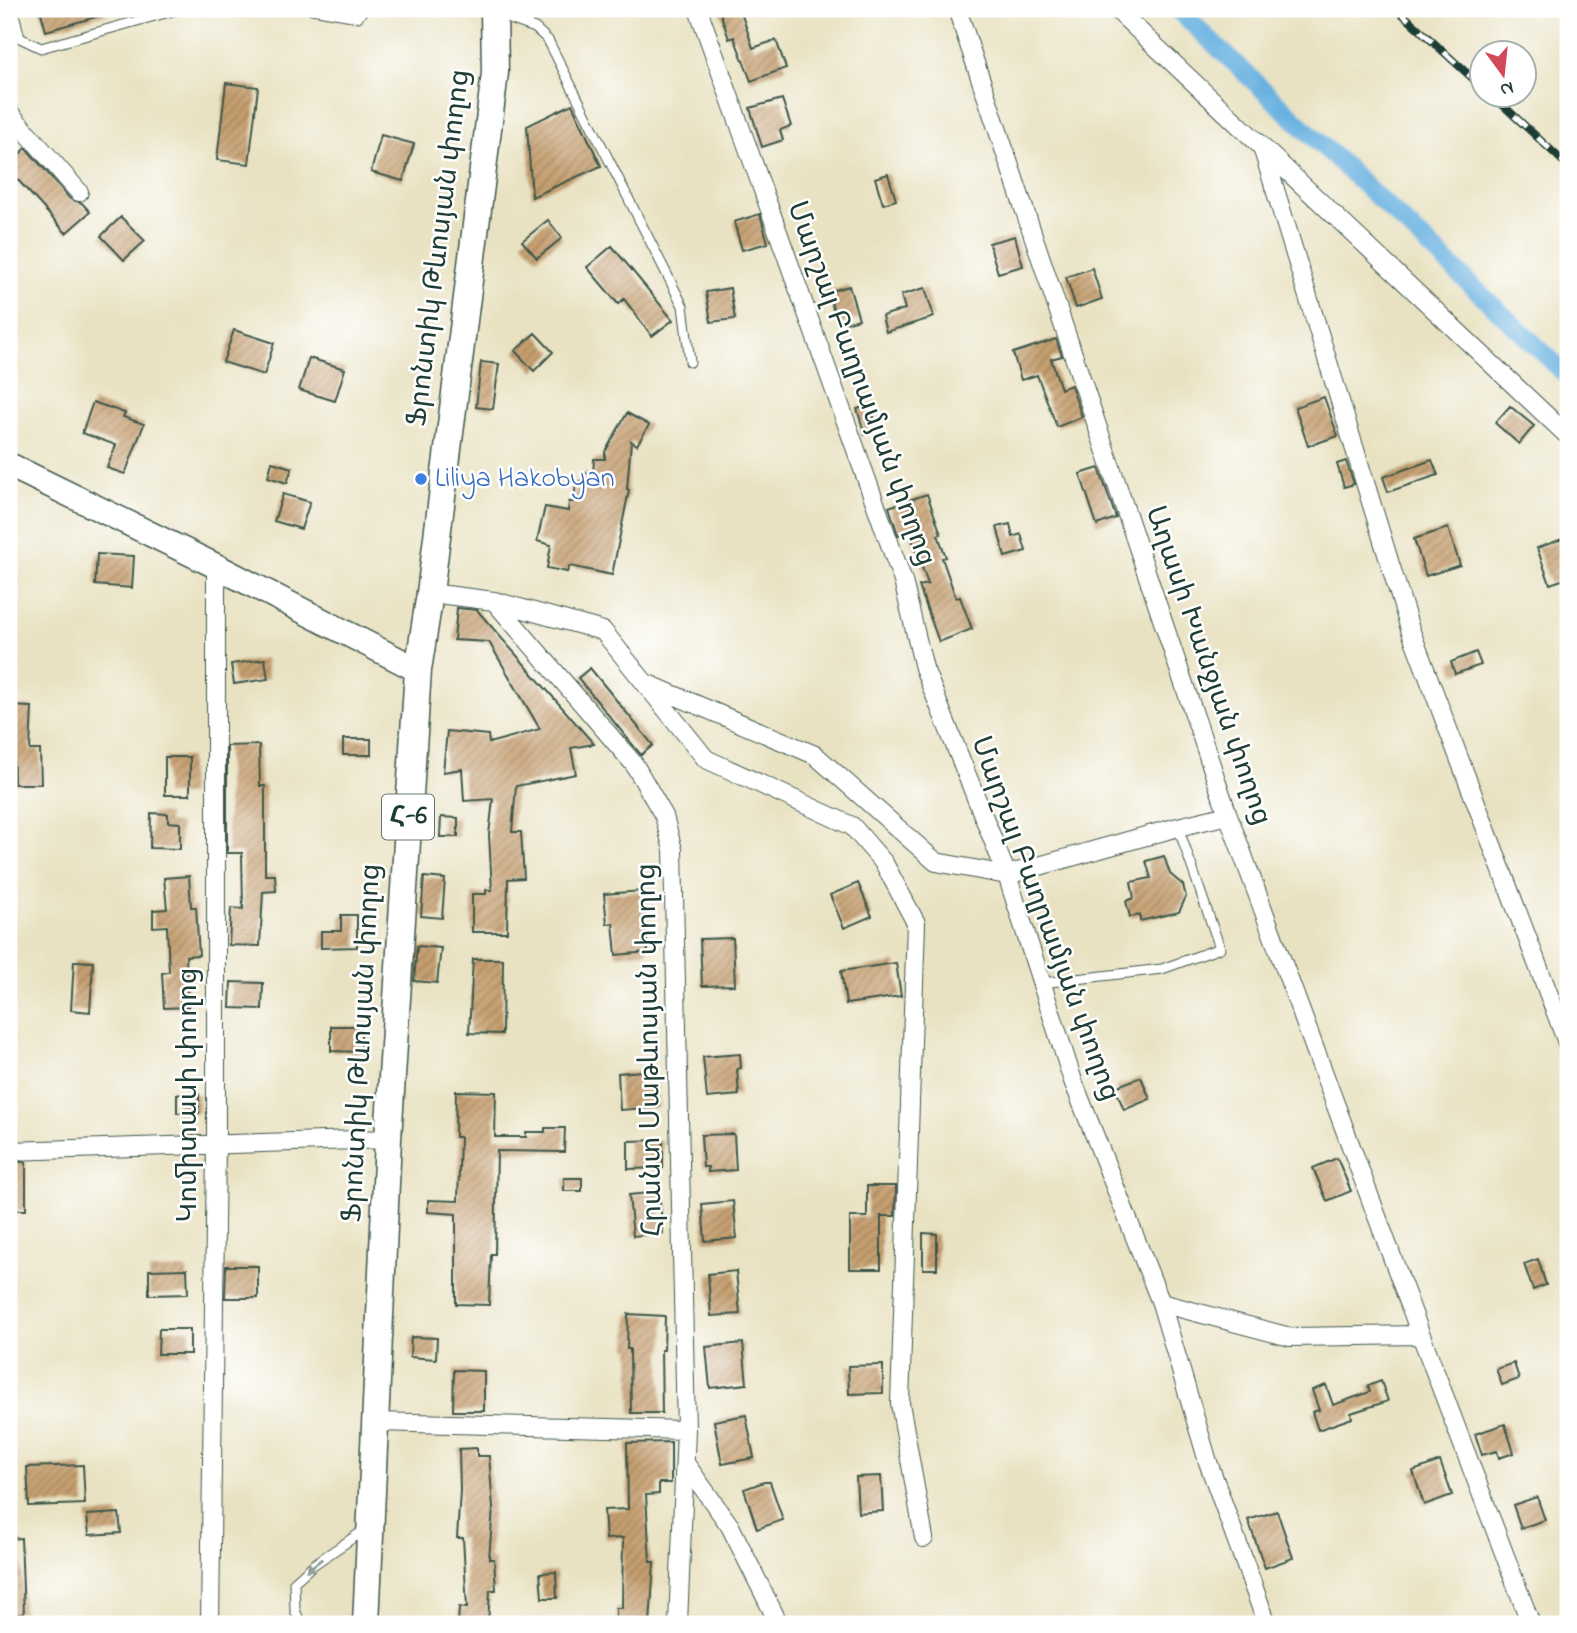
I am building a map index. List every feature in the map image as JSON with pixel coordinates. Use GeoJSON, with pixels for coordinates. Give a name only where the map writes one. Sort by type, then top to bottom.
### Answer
{"type":"FeatureCollection","features":[{"type":"Feature","properties":{"kind":"main road","name":"Ֆրոնտիկ Թևոսյան փողոց"},"geometry":{"type":"LineString","coordinates":[[366,1624],[388,1139],[418,670],[495,73],[495,10]]}},
{"type":"Feature","properties":{"kind":"street","name":"Մարշալ Բաղրամյան փողոց"},"geometry":{"type":"LineString","coordinates":[[698,9],[903,581],[924,668],[1007,875],[1073,1081],[1161,1303],[1208,1462],[1267,1624]]}},
{"type":"Feature","properties":{"kind":"street","name":"Աղասի Խանջյան փողոց"},"geometry":{"type":"LineString","coordinates":[[957,9],[1228,815],[1421,1335]]}},
{"type":"Feature","properties":{"kind":"street"},"geometry":{"type":"LineString","coordinates":[[1115,9],[1568,436]]}},
{"type":"Feature","properties":{"kind":"street"},"geometry":{"type":"LineString","coordinates":[[9,112],[79,192]]}},
{"type":"Feature","properties":{"kind":"street"},"geometry":{"type":"LineString","coordinates":[[1262,148],[1410,629],[1568,1045]]}},
{"type":"Feature","properties":{"kind":"street"},"geometry":{"type":"LineString","coordinates":[[9,465],[216,566],[418,670]]}},
{"type":"Feature","properties":{"kind":"street","name":"Կոմիտասի փողոց"},"geometry":{"type":"LineString","coordinates":[[210,1624],[216,1145],[216,566]]}},
{"type":"Feature","properties":{"kind":"street"},"geometry":{"type":"LineString","coordinates":[[430,593],[495,601],[603,631],[706,759],[852,826],[884,863],[916,923],[900,1403],[924,1538]]}},
{"type":"Feature","properties":{"kind":"street","name":"Հրանտ Մաթևոսյան փողոց"},"geometry":{"type":"LineString","coordinates":[[495,601],[634,764],[664,816],[673,850],[686,1430],[678,1624]]}},
{"type":"Feature","properties":{"kind":"street"},"geometry":{"type":"LineString","coordinates":[[644,682],[815,755],[936,862],[1007,875],[1228,815]]}},
{"type":"Feature","properties":{"kind":"street"},"geometry":{"type":"LineString","coordinates":[[9,1151],[388,1139]]}},
{"type":"Feature","properties":{"kind":"street"},"geometry":{"type":"LineString","coordinates":[[1161,1303],[1290,1337],[1421,1335],[1531,1624]]}},
{"type":"Feature","properties":{"kind":"street"},"geometry":{"type":"LineString","coordinates":[[376,1422],[686,1430]]}},
{"type":"Feature","properties":{"kind":"street"},"geometry":{"type":"LineString","coordinates":[[685,1463],[730,1526],[779,1624]]}},
{"type":"Feature","properties":{"kind":"lane"},"geometry":{"type":"LineString","coordinates":[[13,9],[20,38],[41,48],[180,9]]}},
{"type":"Feature","properties":{"kind":"lane"},"geometry":{"type":"LineString","coordinates":[[312,9],[358,17],[364,9]]}},
{"type":"Feature","properties":{"kind":"lane"},"geometry":{"type":"LineString","coordinates":[[495,10],[535,28],[548,40],[683,306],[690,362]]}},
{"type":"Feature","properties":{"kind":"lane"},"geometry":{"type":"LineString","coordinates":[[1040,983],[1162,969],[1220,948],[1178,827]]}},
{"type":"Feature","properties":{"kind":"lane"},"geometry":{"type":"LineString","coordinates":[[301,1624],[295,1610],[294,1581],[313,1564],[370,1526]]}},
{"type":"Feature","properties":{"kind":"building"},"geometry":{"type":"Polygon","coordinates":[[[40,9],[109,9],[110,13],[46,31],[40,9]]]}},
{"type":"Feature","properties":{"kind":"building"},"geometry":{"type":"Polygon","coordinates":[[[719,9],[740,9],[753,48],[776,40],[786,68],[751,81],[734,37],[729,39],[719,9]]]}},
{"type":"Feature","properties":{"kind":"building"},"geometry":{"type":"Polygon","coordinates":[[[226,83],[258,87],[249,164],[217,160],[226,83]]]}},
{"type":"Feature","properties":{"kind":"building"},"geometry":{"type":"Polygon","coordinates":[[[782,99],[791,126],[780,130],[783,140],[762,147],[750,108],[782,99]]]}},
{"type":"Feature","properties":{"kind":"building"},"geometry":{"type":"Polygon","coordinates":[[[572,104],[601,166],[532,197],[527,126],[572,104]]]}},
{"type":"Feature","properties":{"kind":"building"},"geometry":{"type":"Polygon","coordinates":[[[381,135],[414,144],[403,181],[371,172],[381,135]]]}},
{"type":"Feature","properties":{"kind":"building"},"geometry":{"type":"Polygon","coordinates":[[[26,148],[70,199],[82,203],[90,212],[66,233],[9,170],[9,164],[26,148]]]}},
{"type":"Feature","properties":{"kind":"building"},"geometry":{"type":"Polygon","coordinates":[[[888,174],[896,200],[883,204],[875,178],[888,174]]]}},
{"type":"Feature","properties":{"kind":"building"},"geometry":{"type":"Polygon","coordinates":[[[760,214],[768,243],[742,250],[734,222],[760,214]]]}},
{"type":"Feature","properties":{"kind":"building"},"geometry":{"type":"Polygon","coordinates":[[[121,217],[145,241],[124,260],[101,236],[121,217]]]}},
{"type":"Feature","properties":{"kind":"building"},"geometry":{"type":"Polygon","coordinates":[[[548,220],[562,238],[537,258],[522,241],[548,220]]]}},
{"type":"Feature","properties":{"kind":"building"},"geometry":{"type":"Polygon","coordinates":[[[1015,236],[1023,266],[998,273],[989,243],[1015,236]]]}},
{"type":"Feature","properties":{"kind":"building"},"geometry":{"type":"Polygon","coordinates":[[[612,246],[673,320],[652,336],[624,299],[618,304],[587,267],[612,246]]]}},
{"type":"Feature","properties":{"kind":"building"},"geometry":{"type":"Polygon","coordinates":[[[1092,268],[1102,299],[1076,308],[1066,277],[1092,268]]]}},
{"type":"Feature","properties":{"kind":"building"},"geometry":{"type":"Polygon","coordinates":[[[849,286],[859,319],[838,325],[828,292],[849,286]]]}},
{"type":"Feature","properties":{"kind":"building"},"geometry":{"type":"Polygon","coordinates":[[[730,288],[735,319],[711,322],[706,292],[730,288]]]}},
{"type":"Feature","properties":{"kind":"building"},"geometry":{"type":"Polygon","coordinates":[[[925,288],[934,317],[886,332],[882,316],[905,309],[901,295],[925,288]]]}},
{"type":"Feature","properties":{"kind":"building"},"geometry":{"type":"Polygon","coordinates":[[[234,330],[274,343],[264,375],[223,362],[234,330]]]}},
{"type":"Feature","properties":{"kind":"building"},"geometry":{"type":"Polygon","coordinates":[[[535,333],[553,352],[534,371],[515,351],[535,333]]]}},
{"type":"Feature","properties":{"kind":"building"},"geometry":{"type":"Polygon","coordinates":[[[1056,339],[1062,356],[1051,359],[1061,389],[1071,385],[1082,417],[1057,427],[1037,375],[1021,380],[1013,353],[1056,339]]]}},
{"type":"Feature","properties":{"kind":"building"},"geometry":{"type":"Polygon","coordinates":[[[309,358],[345,369],[335,401],[299,390],[309,358]]]}},
{"type":"Feature","properties":{"kind":"building"},"geometry":{"type":"Polygon","coordinates":[[[481,362],[499,364],[493,409],[476,407],[481,362]]]}},
{"type":"Feature","properties":{"kind":"building"},"geometry":{"type":"Polygon","coordinates":[[[1324,397],[1338,436],[1308,446],[1295,407],[1324,397]]]}},
{"type":"Feature","properties":{"kind":"building"},"geometry":{"type":"Polygon","coordinates":[[[93,402],[125,413],[123,417],[144,424],[125,474],[107,468],[116,445],[82,433],[93,402]]]}},
{"type":"Feature","properties":{"kind":"building"},"geometry":{"type":"Polygon","coordinates":[[[870,405],[878,430],[865,435],[857,409],[870,405]]]}},
{"type":"Feature","properties":{"kind":"building"},"geometry":{"type":"Polygon","coordinates":[[[1510,406],[1534,426],[1519,444],[1495,423],[1510,406]]]}},
{"type":"Feature","properties":{"kind":"building"},"geometry":{"type":"Polygon","coordinates":[[[627,413],[649,425],[637,445],[631,441],[629,490],[612,575],[570,566],[567,572],[547,568],[551,545],[537,541],[545,507],[568,511],[569,502],[574,502],[576,482],[583,481],[584,473],[593,475],[594,459],[605,459],[605,452],[627,413]]]}},
{"type":"Feature","properties":{"kind":"building"},"geometry":{"type":"Polygon","coordinates":[[[1432,460],[1438,475],[1388,492],[1383,477],[1432,460]]]}},
{"type":"Feature","properties":{"kind":"building"},"geometry":{"type":"Polygon","coordinates":[[[1346,461],[1354,484],[1344,487],[1337,464],[1346,461]]]}},
{"type":"Feature","properties":{"kind":"building"},"geometry":{"type":"Polygon","coordinates":[[[272,462],[292,468],[287,483],[268,477],[272,462]]]}},
{"type":"Feature","properties":{"kind":"building"},"geometry":{"type":"Polygon","coordinates":[[[1099,468],[1116,518],[1097,525],[1080,474],[1099,468]]]}},
{"type":"Feature","properties":{"kind":"building"},"geometry":{"type":"Polygon","coordinates":[[[283,494],[310,502],[301,529],[274,521],[283,494]]]}},
{"type":"Feature","properties":{"kind":"building"},"geometry":{"type":"Polygon","coordinates":[[[927,494],[941,534],[938,535],[946,557],[942,558],[956,598],[960,597],[972,629],[939,642],[919,586],[928,584],[909,531],[898,535],[889,507],[927,494]]]}},
{"type":"Feature","properties":{"kind":"building"},"geometry":{"type":"Polygon","coordinates":[[[1010,524],[1013,537],[1021,534],[1026,551],[1005,557],[997,527],[1010,524]]]}},
{"type":"Feature","properties":{"kind":"building"},"geometry":{"type":"Polygon","coordinates":[[[1448,528],[1460,565],[1426,576],[1414,539],[1448,528]]]}},
{"type":"Feature","properties":{"kind":"building"},"geometry":{"type":"Polygon","coordinates":[[[1568,537],[1568,578],[1550,584],[1537,548],[1568,537]]]}},
{"type":"Feature","properties":{"kind":"building"},"geometry":{"type":"Polygon","coordinates":[[[97,554],[134,556],[132,588],[95,585],[97,554]]]}},
{"type":"Feature","properties":{"kind":"building"},"geometry":{"type":"Polygon","coordinates":[[[457,608],[477,610],[594,744],[571,748],[576,774],[516,786],[512,832],[521,832],[524,878],[508,879],[507,932],[472,932],[472,894],[486,894],[486,890],[492,890],[489,835],[493,799],[464,801],[462,769],[443,772],[447,731],[488,735],[489,743],[540,729],[489,642],[454,640],[457,608]]]}},
{"type":"Feature","properties":{"kind":"building"},"geometry":{"type":"Polygon","coordinates":[[[1476,652],[1481,665],[1455,674],[1451,662],[1476,652]]]}},
{"type":"Feature","properties":{"kind":"building"},"geometry":{"type":"Polygon","coordinates":[[[265,659],[268,679],[234,684],[231,664],[265,659]]]}},
{"type":"Feature","properties":{"kind":"building"},"geometry":{"type":"Polygon","coordinates":[[[590,668],[653,745],[641,755],[578,678],[590,668]]]}},
{"type":"Feature","properties":{"kind":"building"},"geometry":{"type":"Polygon","coordinates":[[[9,706],[32,707],[30,750],[40,750],[41,784],[14,784],[9,706]]]}},
{"type":"Feature","properties":{"kind":"building"},"geometry":{"type":"Polygon","coordinates":[[[343,739],[371,739],[371,755],[343,755],[343,739]]]}},
{"type":"Feature","properties":{"kind":"building"},"geometry":{"type":"Polygon","coordinates":[[[259,745],[260,786],[265,786],[265,875],[275,875],[276,891],[263,892],[260,946],[229,945],[231,908],[243,909],[242,853],[227,853],[227,746],[259,745]]]}},
{"type":"Feature","properties":{"kind":"building"},"geometry":{"type":"Polygon","coordinates":[[[165,757],[190,757],[190,795],[165,795],[165,757]]]}},
{"type":"Feature","properties":{"kind":"building"},"geometry":{"type":"Polygon","coordinates":[[[151,813],[168,814],[168,822],[180,823],[180,849],[150,848],[151,813]]]}},
{"type":"Feature","properties":{"kind":"building"},"geometry":{"type":"Polygon","coordinates":[[[441,817],[458,818],[458,837],[440,837],[441,817]]]}},
{"type":"Feature","properties":{"kind":"building"},"geometry":{"type":"Polygon","coordinates":[[[1164,856],[1170,874],[1183,885],[1186,897],[1179,912],[1140,921],[1140,915],[1130,917],[1126,901],[1134,898],[1131,882],[1151,878],[1146,861],[1164,856]]]}},
{"type":"Feature","properties":{"kind":"building"},"geometry":{"type":"Polygon","coordinates":[[[189,876],[191,907],[196,907],[199,955],[186,956],[188,1007],[164,1008],[162,973],[169,972],[167,926],[153,927],[153,910],[167,909],[164,878],[189,876]]]}},
{"type":"Feature","properties":{"kind":"building"},"geometry":{"type":"Polygon","coordinates":[[[424,877],[445,879],[442,918],[421,916],[424,877]]]}},
{"type":"Feature","properties":{"kind":"building"},"geometry":{"type":"Polygon","coordinates":[[[858,883],[872,916],[844,928],[830,895],[858,883]]]}},
{"type":"Feature","properties":{"kind":"building"},"geometry":{"type":"Polygon","coordinates":[[[642,891],[648,952],[616,955],[613,923],[607,924],[604,894],[642,891]]]}},
{"type":"Feature","properties":{"kind":"building"},"geometry":{"type":"Polygon","coordinates":[[[341,915],[357,915],[357,947],[321,948],[321,931],[341,931],[341,915]]]}},
{"type":"Feature","properties":{"kind":"building"},"geometry":{"type":"Polygon","coordinates":[[[733,938],[735,985],[702,986],[700,939],[733,938]]]}},
{"type":"Feature","properties":{"kind":"building"},"geometry":{"type":"Polygon","coordinates":[[[417,946],[441,948],[437,983],[414,981],[417,946]]]}},
{"type":"Feature","properties":{"kind":"building"},"geometry":{"type":"Polygon","coordinates":[[[473,959],[503,959],[502,1034],[469,1033],[473,959]]]}},
{"type":"Feature","properties":{"kind":"building"},"geometry":{"type":"Polygon","coordinates":[[[74,961],[93,962],[90,1012],[71,1010],[74,961]]]}},
{"type":"Feature","properties":{"kind":"building"},"geometry":{"type":"Polygon","coordinates":[[[896,963],[901,996],[846,1004],[841,971],[896,963]]]}},
{"type":"Feature","properties":{"kind":"building"},"geometry":{"type":"Polygon","coordinates":[[[231,982],[263,983],[262,1009],[230,1008],[231,982]]]}},
{"type":"Feature","properties":{"kind":"building"},"geometry":{"type":"Polygon","coordinates":[[[331,1026],[361,1026],[361,1052],[331,1051],[331,1026]]]}},
{"type":"Feature","properties":{"kind":"building"},"geometry":{"type":"Polygon","coordinates":[[[740,1054],[741,1068],[737,1069],[739,1095],[707,1098],[703,1057],[740,1054]]]}},
{"type":"Feature","properties":{"kind":"building"},"geometry":{"type":"Polygon","coordinates":[[[656,1070],[659,1107],[620,1110],[618,1073],[656,1070]]]}},
{"type":"Feature","properties":{"kind":"building"},"geometry":{"type":"Polygon","coordinates":[[[1141,1077],[1150,1099],[1124,1110],[1115,1087],[1141,1077]]]}},
{"type":"Feature","properties":{"kind":"building"},"geometry":{"type":"Polygon","coordinates":[[[456,1091],[496,1092],[495,1137],[526,1137],[526,1132],[565,1128],[564,1152],[497,1151],[495,1254],[491,1254],[489,1305],[456,1304],[456,1214],[428,1212],[428,1200],[458,1201],[460,1137],[455,1137],[456,1091]]]}},
{"type":"Feature","properties":{"kind":"building"},"geometry":{"type":"Polygon","coordinates":[[[177,1094],[199,1094],[199,1113],[177,1113],[177,1094]]]}},
{"type":"Feature","properties":{"kind":"building"},"geometry":{"type":"Polygon","coordinates":[[[734,1134],[736,1170],[708,1172],[708,1167],[703,1167],[701,1135],[734,1134]]]}},
{"type":"Feature","properties":{"kind":"building"},"geometry":{"type":"Polygon","coordinates":[[[663,1140],[663,1168],[628,1169],[628,1141],[663,1140]]]}},
{"type":"Feature","properties":{"kind":"building"},"geometry":{"type":"Polygon","coordinates":[[[1337,1158],[1351,1191],[1327,1201],[1313,1168],[1337,1158]]]}},
{"type":"Feature","properties":{"kind":"building"},"geometry":{"type":"Polygon","coordinates":[[[9,1162],[26,1162],[26,1210],[9,1210],[9,1162]]]}},
{"type":"Feature","properties":{"kind":"building"},"geometry":{"type":"Polygon","coordinates":[[[564,1178],[582,1178],[582,1191],[564,1191],[564,1178]]]}},
{"type":"Feature","properties":{"kind":"building"},"geometry":{"type":"Polygon","coordinates":[[[867,1186],[896,1186],[895,1216],[881,1216],[881,1269],[850,1269],[850,1217],[867,1217],[867,1186]]]}},
{"type":"Feature","properties":{"kind":"building"},"geometry":{"type":"Polygon","coordinates":[[[659,1192],[663,1233],[633,1236],[629,1195],[659,1192]]]}},
{"type":"Feature","properties":{"kind":"building"},"geometry":{"type":"Polygon","coordinates":[[[733,1201],[737,1238],[705,1241],[702,1204],[733,1201]]]}},
{"type":"Feature","properties":{"kind":"building"},"geometry":{"type":"Polygon","coordinates":[[[923,1233],[937,1234],[937,1269],[923,1269],[923,1233]]]}},
{"type":"Feature","properties":{"kind":"building"},"geometry":{"type":"Polygon","coordinates":[[[1538,1259],[1546,1285],[1533,1290],[1524,1264],[1538,1259]]]}},
{"type":"Feature","properties":{"kind":"building"},"geometry":{"type":"Polygon","coordinates":[[[226,1266],[258,1266],[258,1298],[225,1298],[226,1266]]]}},
{"type":"Feature","properties":{"kind":"building"},"geometry":{"type":"Polygon","coordinates":[[[187,1269],[188,1294],[149,1295],[149,1270],[187,1269]]]}},
{"type":"Feature","properties":{"kind":"building"},"geometry":{"type":"Polygon","coordinates":[[[736,1271],[740,1314],[711,1316],[708,1274],[736,1271]]]}},
{"type":"Feature","properties":{"kind":"building"},"geometry":{"type":"Polygon","coordinates":[[[628,1314],[665,1316],[664,1350],[661,1350],[662,1413],[631,1413],[628,1314]]]}},
{"type":"Feature","properties":{"kind":"building"},"geometry":{"type":"Polygon","coordinates":[[[159,1329],[190,1329],[190,1354],[158,1354],[159,1329]]]}},
{"type":"Feature","properties":{"kind":"building"},"geometry":{"type":"Polygon","coordinates":[[[411,1337],[437,1338],[436,1359],[410,1357],[411,1337]]]}},
{"type":"Feature","properties":{"kind":"building"},"geometry":{"type":"Polygon","coordinates":[[[743,1343],[747,1384],[710,1388],[706,1347],[743,1343]]]}},
{"type":"Feature","properties":{"kind":"building"},"geometry":{"type":"Polygon","coordinates":[[[1514,1363],[1519,1379],[1502,1385],[1496,1369],[1514,1363]]]}},
{"type":"Feature","properties":{"kind":"building"},"geometry":{"type":"Polygon","coordinates":[[[883,1365],[883,1393],[849,1394],[848,1366],[883,1365]]]}},
{"type":"Feature","properties":{"kind":"building"},"geometry":{"type":"Polygon","coordinates":[[[454,1370],[484,1371],[484,1411],[453,1411],[454,1370]]]}},
{"type":"Feature","properties":{"kind":"building"},"geometry":{"type":"Polygon","coordinates":[[[1381,1381],[1388,1401],[1351,1413],[1352,1418],[1318,1430],[1312,1412],[1319,1410],[1312,1390],[1326,1385],[1333,1405],[1370,1392],[1368,1386],[1381,1381]]]}},
{"type":"Feature","properties":{"kind":"building"},"geometry":{"type":"Polygon","coordinates":[[[746,1415],[754,1458],[722,1464],[714,1421],[746,1415]]]}},
{"type":"Feature","properties":{"kind":"building"},"geometry":{"type":"Polygon","coordinates":[[[1505,1424],[1514,1453],[1499,1458],[1497,1451],[1482,1455],[1475,1434],[1505,1424]]]}},
{"type":"Feature","properties":{"kind":"building"},"geometry":{"type":"Polygon","coordinates":[[[671,1442],[671,1483],[659,1483],[659,1494],[646,1495],[650,1562],[654,1562],[650,1624],[616,1624],[616,1608],[622,1608],[623,1538],[606,1539],[604,1510],[628,1509],[627,1443],[671,1442]]]}},
{"type":"Feature","properties":{"kind":"building"},"geometry":{"type":"Polygon","coordinates":[[[477,1448],[477,1456],[489,1456],[493,1508],[489,1559],[494,1559],[496,1590],[490,1590],[488,1624],[458,1624],[459,1607],[467,1608],[463,1538],[457,1538],[459,1449],[477,1448]]]}},
{"type":"Feature","properties":{"kind":"building"},"geometry":{"type":"Polygon","coordinates":[[[1440,1461],[1452,1495],[1424,1505],[1413,1471],[1440,1461]]]}},
{"type":"Feature","properties":{"kind":"building"},"geometry":{"type":"Polygon","coordinates":[[[83,1465],[85,1504],[29,1506],[27,1467],[83,1465]]]}},
{"type":"Feature","properties":{"kind":"building"},"geometry":{"type":"Polygon","coordinates":[[[881,1476],[883,1511],[858,1513],[856,1477],[881,1476]]]}},
{"type":"Feature","properties":{"kind":"building"},"geometry":{"type":"Polygon","coordinates":[[[770,1482],[783,1520],[757,1529],[744,1489],[770,1482]]]}},
{"type":"Feature","properties":{"kind":"building"},"geometry":{"type":"Polygon","coordinates":[[[1537,1497],[1545,1520],[1521,1528],[1513,1505],[1537,1497]]]}},
{"type":"Feature","properties":{"kind":"building"},"geometry":{"type":"Polygon","coordinates":[[[1277,1511],[1293,1558],[1265,1568],[1248,1520],[1277,1511]]]}},
{"type":"Feature","properties":{"kind":"building"},"geometry":{"type":"Polygon","coordinates":[[[119,1513],[121,1533],[89,1535],[87,1515],[119,1513]]]}},
{"type":"Feature","properties":{"kind":"building"},"geometry":{"type":"Polygon","coordinates":[[[21,1538],[24,1614],[9,1615],[9,1539],[21,1538]]]}},
{"type":"Feature","properties":{"kind":"building"},"geometry":{"type":"Polygon","coordinates":[[[556,1572],[557,1598],[542,1598],[540,1573],[556,1572]]]}},
{"type":"Feature","properties":{"kind":"waterway"},"geometry":{"type":"LineString","coordinates":[[1177,9],[1568,376]]}},
{"type":"Feature","properties":{"kind":"railway"},"geometry":{"type":"LineString","coordinates":[[1397,9],[1468,74]]}},
{"type":"Feature","properties":{"kind":"railway"},"geometry":{"type":"LineString","coordinates":[[1506,108],[1568,166]]}},
{"type":"Feature","properties":{"kind":"place","name":"Liliya Hakobyan"},"geometry":{"type":"Point","coordinates":[421,479]}}]}
